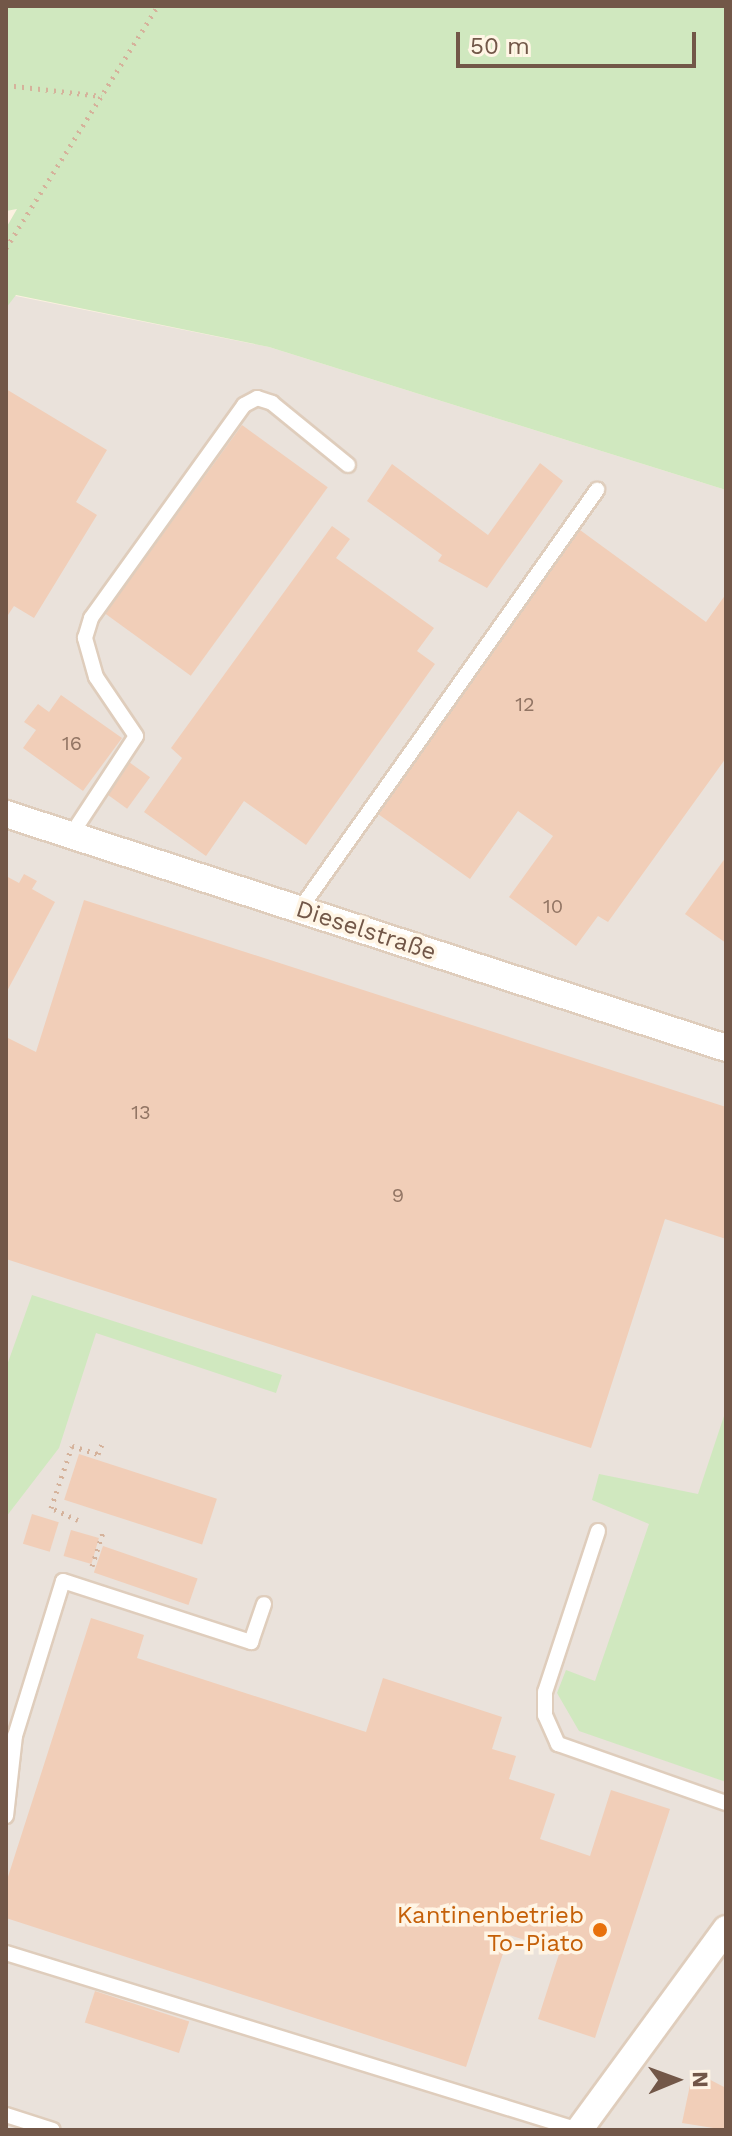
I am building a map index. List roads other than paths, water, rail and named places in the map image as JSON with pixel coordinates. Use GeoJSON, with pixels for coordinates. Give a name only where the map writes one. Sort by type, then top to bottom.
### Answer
{"type":"FeatureCollection","features":[{"type":"Feature","properties":{"kind":"street","name":"Dieselstraße"},"geometry":{"type":"LineString","coordinates":[[6,814],[726,1048]]}},
{"type":"Feature","properties":{"kind":"street"},"geometry":{"type":"LineString","coordinates":[[579,2130],[726,1929]]}},
{"type":"Feature","properties":{"kind":"lane"},"geometry":{"type":"LineString","coordinates":[[71,835],[136,736],[96,677],[85,638],[91,618],[244,405],[257,398],[272,403],[348,465]]}},
{"type":"Feature","properties":{"kind":"lane"},"geometry":{"type":"LineString","coordinates":[[300,909],[597,490]]}},
{"type":"Feature","properties":{"kind":"lane"},"geometry":{"type":"LineString","coordinates":[[598,1531],[545,1692],[545,1715],[558,1744],[726,1803]]}},
{"type":"Feature","properties":{"kind":"lane"},"geometry":{"type":"LineString","coordinates":[[6,1816],[15,1736],[63,1581],[251,1642],[264,1604]]}},
{"type":"Feature","properties":{"kind":"lane"},"geometry":{"type":"LineString","coordinates":[[6,1953],[579,2130]]}},
{"type":"Feature","properties":{"kind":"lane"},"geometry":{"type":"LineString","coordinates":[[6,2115],[53,2130]]}},
{"type":"Feature","properties":{"kind":"place","name":"Kantinenbetrieb To-Piato"},"geometry":{"type":"Point","coordinates":[600,1930]}}]}
